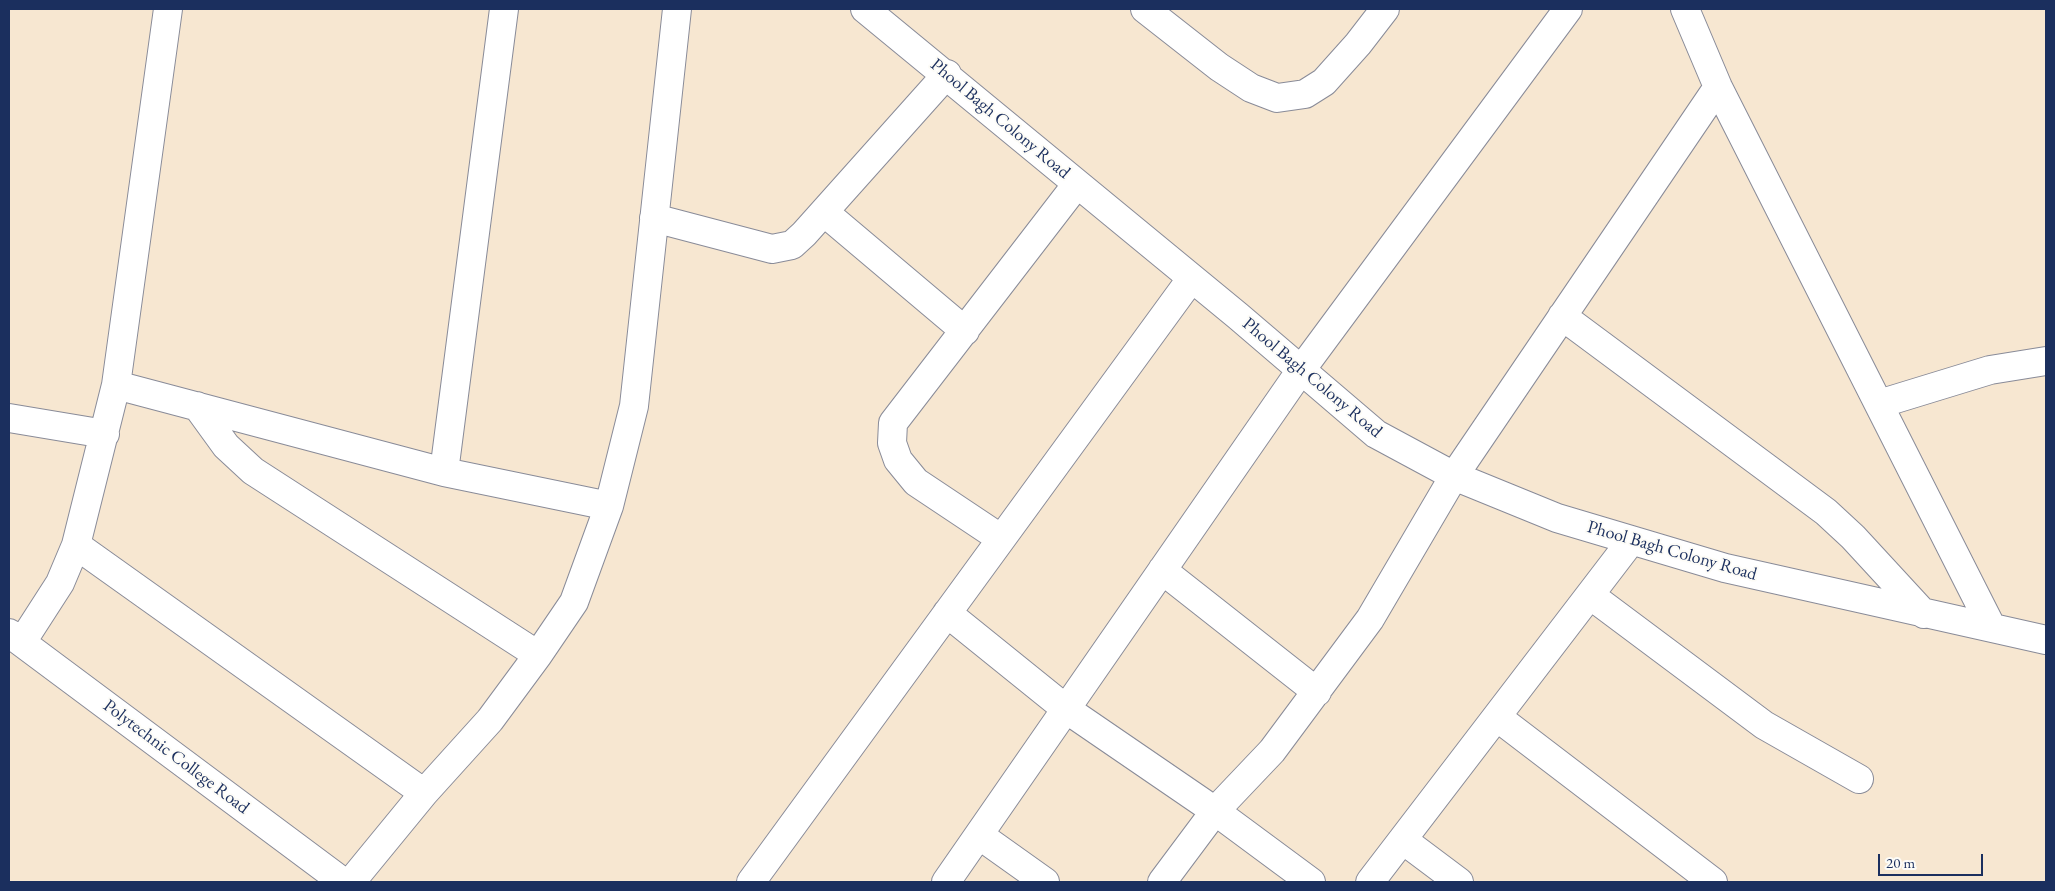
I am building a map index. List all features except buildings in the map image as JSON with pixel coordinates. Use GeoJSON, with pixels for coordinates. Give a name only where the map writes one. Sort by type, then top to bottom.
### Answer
{"type":"FeatureCollection","features":[{"type":"Feature","properties":{"kind":"street"},"geometry":{"type":"LineString","coordinates":[[15,638],[60,583],[76,545],[105,434],[116,385],[168,9]]}},
{"type":"Feature","properties":{"kind":"street"},"geometry":{"type":"LineString","coordinates":[[444,472],[504,9]]}},
{"type":"Feature","properties":{"kind":"street"},"geometry":{"type":"LineString","coordinates":[[351,882],[424,793],[490,720],[574,602],[609,506],[634,406],[677,9]]}},
{"type":"Feature","properties":{"kind":"street","name":"Phool Bagh Colony Road"},"geometry":{"type":"LineString","coordinates":[[865,9],[947,74],[1376,434],[1454,476],[1556,518],[1725,568],[2046,640]]}},
{"type":"Feature","properties":{"kind":"street"},"geometry":{"type":"LineString","coordinates":[[1145,9],[1219,67],[1251,88],[1277,98],[1305,94],[1324,82],[1358,44],[1385,9]]}},
{"type":"Feature","properties":{"kind":"street"},"geometry":{"type":"LineString","coordinates":[[946,882],[1301,370],[1568,9]]}},
{"type":"Feature","properties":{"kind":"street"},"geometry":{"type":"LineString","coordinates":[[1685,9],[1718,86],[1992,628]]}},
{"type":"Feature","properties":{"kind":"street"},"geometry":{"type":"LineString","coordinates":[[654,218],[772,249],[792,245],[824,212],[947,74]]}},
{"type":"Feature","properties":{"kind":"street"},"geometry":{"type":"LineString","coordinates":[[1162,882],[1215,811],[1272,751],[1370,619],[1454,476],[1718,86]]}},
{"type":"Feature","properties":{"kind":"street"},"geometry":{"type":"LineString","coordinates":[[1000,538],[916,482],[898,460],[892,443],[893,422],[1077,184]]}},
{"type":"Feature","properties":{"kind":"street"},"geometry":{"type":"LineString","coordinates":[[824,212],[965,331]]}},
{"type":"Feature","properties":{"kind":"street"},"geometry":{"type":"LineString","coordinates":[[751,882],[1000,538],[1191,279]]}},
{"type":"Feature","properties":{"kind":"street"},"geometry":{"type":"LineString","coordinates":[[1562,316],[1826,512],[1853,537],[1924,614]]}},
{"type":"Feature","properties":{"kind":"street"},"geometry":{"type":"LineString","coordinates":[[1879,404],[1990,370],[2046,361]]}},
{"type":"Feature","properties":{"kind":"street"},"geometry":{"type":"LineString","coordinates":[[116,385],[444,472],[609,506]]}},
{"type":"Feature","properties":{"kind":"street"},"geometry":{"type":"LineString","coordinates":[[197,406],[226,446],[253,471],[538,655]]}},
{"type":"Feature","properties":{"kind":"street"},"geometry":{"type":"LineString","coordinates":[[9,418],[105,434]]}},
{"type":"Feature","properties":{"kind":"street"},"geometry":{"type":"LineString","coordinates":[[1370,882],[1631,541]]}},
{"type":"Feature","properties":{"kind":"street"},"geometry":{"type":"LineString","coordinates":[[76,545],[424,793]]}},
{"type":"Feature","properties":{"kind":"street"},"geometry":{"type":"LineString","coordinates":[[1162,570],[1317,692]]}},
{"type":"Feature","properties":{"kind":"street"},"geometry":{"type":"LineString","coordinates":[[1590,595],[1764,725],[1859,779]]}},
{"type":"Feature","properties":{"kind":"street"},"geometry":{"type":"LineString","coordinates":[[947,613],[1066,709],[1215,811],[1311,882]]}},
{"type":"Feature","properties":{"kind":"street","name":"Polytechnic College Road"},"geometry":{"type":"LineString","coordinates":[[15,638],[343,882]]}},
{"type":"Feature","properties":{"kind":"street"},"geometry":{"type":"LineString","coordinates":[[1497,717],[1713,882]]}},
{"type":"Feature","properties":{"kind":"street"},"geometry":{"type":"LineString","coordinates":[[979,835],[1045,882]]}},
{"type":"Feature","properties":{"kind":"street"},"geometry":{"type":"LineString","coordinates":[[1402,840],[1459,882]]}}]}
